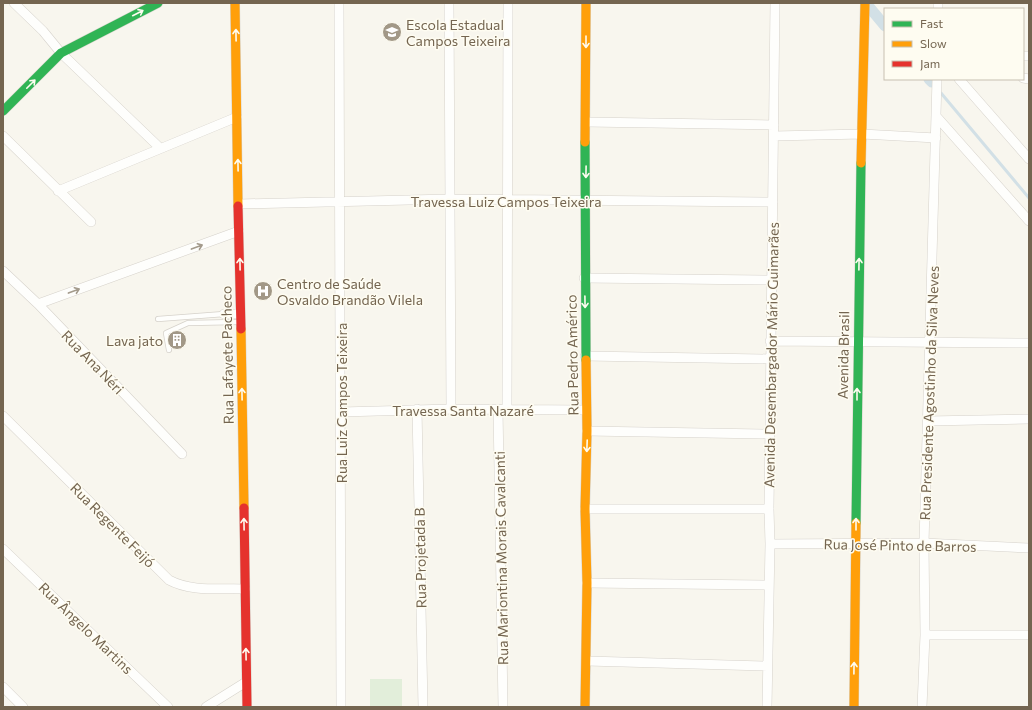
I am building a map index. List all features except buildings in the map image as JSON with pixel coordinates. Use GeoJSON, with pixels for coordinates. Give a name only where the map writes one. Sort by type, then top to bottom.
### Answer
{"type":"FeatureCollection","features":[{"type":"Feature","properties":{"kind":"street"},"geometry":{"type":"LineString","coordinates":[[14,3],[43,31],[61,53],[160,148]]}},
{"type":"Feature","properties":{"kind":"street"},"geometry":{"type":"LineString","coordinates":[[3,111],[61,53],[158,3]]}},
{"type":"Feature","properties":{"kind":"street","name":"Rua Lafayete Pacheco"},"geometry":{"type":"LineString","coordinates":[[236,3],[247,707]]}},
{"type":"Feature","properties":{"kind":"street","name":"Rua Luiz Campos Teixeira"},"geometry":{"type":"LineString","coordinates":[[339,3],[341,707]]}},
{"type":"Feature","properties":{"kind":"street"},"geometry":{"type":"LineString","coordinates":[[449,3],[451,409]]}},
{"type":"Feature","properties":{"kind":"street","name":"Rua Mariontina Morais Cavalcanti"},"geometry":{"type":"LineString","coordinates":[[503,707],[503,409],[508,200],[508,3]]}},
{"type":"Feature","properties":{"kind":"street","name":"Rua Pedro Américo"},"geometry":{"type":"LineString","coordinates":[[585,707],[587,661],[585,508],[587,431],[584,278],[586,3]]}},
{"type":"Feature","properties":{"kind":"street","name":"Avenida Desembargador Mário Guimarães"},"geometry":{"type":"LineString","coordinates":[[767,707],[775,3]]}},
{"type":"Feature","properties":{"kind":"street","name":"Avenida Brasil"},"geometry":{"type":"LineString","coordinates":[[854,707],[857,342],[865,3]]}},
{"type":"Feature","properties":{"kind":"street","name":"Rua Presidente Agostinho da Silva Neves"},"geometry":{"type":"LineString","coordinates":[[922,707],[925,635],[924,543],[937,80]]}},
{"type":"Feature","properties":{"kind":"street"},"geometry":{"type":"LineString","coordinates":[[960,80],[1029,159]]}},
{"type":"Feature","properties":{"kind":"street"},"geometry":{"type":"LineString","coordinates":[[936,116],[1029,221]]}},
{"type":"Feature","properties":{"kind":"street"},"geometry":{"type":"LineString","coordinates":[[58,191],[237,117]]}},
{"type":"Feature","properties":{"kind":"street"},"geometry":{"type":"LineString","coordinates":[[586,122],[774,125]]}},
{"type":"Feature","properties":{"kind":"street"},"geometry":{"type":"LineString","coordinates":[[774,136],[862,134],[936,138]]}},
{"type":"Feature","properties":{"kind":"street"},"geometry":{"type":"LineString","coordinates":[[3,136],[91,222]]}},
{"type":"Feature","properties":{"kind":"street","name":"Travessa Luiz Campos Teixeira"},"geometry":{"type":"LineString","coordinates":[[239,204],[450,199],[585,202],[773,202]]}},
{"type":"Feature","properties":{"kind":"street"},"geometry":{"type":"LineString","coordinates":[[38,304],[239,231]]}},
{"type":"Feature","properties":{"kind":"street","name":"Rua Ana Néri"},"geometry":{"type":"LineString","coordinates":[[3,271],[38,304],[182,454]]}},
{"type":"Feature","properties":{"kind":"street"},"geometry":{"type":"LineString","coordinates":[[584,278],[771,280]]}},
{"type":"Feature","properties":{"kind":"street"},"geometry":{"type":"LineString","coordinates":[[224,314],[240,318]]}},
{"type":"Feature","properties":{"kind":"street"},"geometry":{"type":"LineString","coordinates":[[770,341],[1029,342]]}},
{"type":"Feature","properties":{"kind":"street"},"geometry":{"type":"LineString","coordinates":[[585,356],[770,359]]}},
{"type":"Feature","properties":{"kind":"street","name":"Travessa Santa Nazaré"},"geometry":{"type":"LineString","coordinates":[[341,412],[417,409],[586,410]]}},
{"type":"Feature","properties":{"kind":"street","name":"Rua Projetada B"},"geometry":{"type":"LineString","coordinates":[[417,409],[423,707]]}},
{"type":"Feature","properties":{"kind":"street","name":"Rua Regente Feijó"},"geometry":{"type":"LineString","coordinates":[[3,416],[169,580],[180,586],[245,589]]}},
{"type":"Feature","properties":{"kind":"street"},"geometry":{"type":"LineString","coordinates":[[928,421],[1029,419]]}},
{"type":"Feature","properties":{"kind":"street"},"geometry":{"type":"LineString","coordinates":[[587,431],[770,434]]}},
{"type":"Feature","properties":{"kind":"street"},"geometry":{"type":"LineString","coordinates":[[585,508],[769,508]]}},
{"type":"Feature","properties":{"kind":"street","name":"Rua José Pinto de Barros"},"geometry":{"type":"LineString","coordinates":[[770,544],[856,545],[924,543],[1029,548]]}},
{"type":"Feature","properties":{"kind":"street","name":"Rua Ângelo Martins"},"geometry":{"type":"LineString","coordinates":[[3,549],[168,707]]}},
{"type":"Feature","properties":{"kind":"street"},"geometry":{"type":"LineString","coordinates":[[587,583],[769,585]]}},
{"type":"Feature","properties":{"kind":"street"},"geometry":{"type":"LineString","coordinates":[[925,635],[1029,635]]}},
{"type":"Feature","properties":{"kind":"street"},"geometry":{"type":"LineString","coordinates":[[587,661],[768,666]]}},
{"type":"Feature","properties":{"kind":"street"},"geometry":{"type":"LineString","coordinates":[[206,707],[246,682]]}},
{"type":"Feature","properties":{"kind":"street"},"geometry":{"type":"LineString","coordinates":[[3,687],[23,707]]}},
{"type":"Feature","properties":{"kind":"lane"},"geometry":{"type":"LineString","coordinates":[[158,319],[224,314]]}},
{"type":"Feature","properties":{"kind":"lane"},"geometry":{"type":"LineString","coordinates":[[169,350],[166,333],[188,323],[240,318]]}},
{"type":"Feature","properties":{"kind":"green space"},"geometry":{"type":"Polygon","coordinates":[[[370,679],[402,679],[402,707],[370,707],[370,679]]]}},
{"type":"Feature","properties":{"kind":"waterway"},"geometry":{"type":"LineString","coordinates":[[870,8],[884,25]]}},
{"type":"Feature","properties":{"kind":"waterway"},"geometry":{"type":"LineString","coordinates":[[941,93],[1029,198]]}},
{"type":"Feature","properties":{"kind":"traffic: fast"},"geometry":{"type":"LineString","coordinates":[[3,111],[61,53],[158,3]]}},
{"type":"Feature","properties":{"kind":"traffic: fast"},"geometry":{"type":"LineString","coordinates":[[585,142],[586,360]]}},
{"type":"Feature","properties":{"kind":"traffic: fast"},"geometry":{"type":"LineString","coordinates":[[856,523],[861,163]]}},
{"type":"Feature","properties":{"kind":"traffic: slow"},"geometry":{"type":"LineString","coordinates":[[235,3],[238,206]]}},
{"type":"Feature","properties":{"kind":"traffic: slow"},"geometry":{"type":"LineString","coordinates":[[585,142],[586,3]]}},
{"type":"Feature","properties":{"kind":"traffic: slow"},"geometry":{"type":"LineString","coordinates":[[861,163],[865,3]]}},
{"type":"Feature","properties":{"kind":"traffic: slow"},"geometry":{"type":"LineString","coordinates":[[241,329],[244,508]]}},
{"type":"Feature","properties":{"kind":"traffic: slow"},"geometry":{"type":"LineString","coordinates":[[585,707],[587,583],[585,509],[587,431],[586,360]]}},
{"type":"Feature","properties":{"kind":"traffic: slow"},"geometry":{"type":"LineString","coordinates":[[854,707],[856,523]]}},
{"type":"Feature","properties":{"kind":"traffic: jam"},"geometry":{"type":"LineString","coordinates":[[238,206],[241,329]]}},
{"type":"Feature","properties":{"kind":"traffic: jam"},"geometry":{"type":"LineString","coordinates":[[244,508],[247,707]]}},
{"type":"Feature","properties":{"kind":"place","name":"Escola Estadual Campos Teixeira"},"geometry":{"type":"Point","coordinates":[392,32]}},
{"type":"Feature","properties":{"kind":"place","name":"Centro de Saúde Osvaldo Brandão Vilela"},"geometry":{"type":"Point","coordinates":[263,291]}},
{"type":"Feature","properties":{"kind":"place","name":"Lava jato"},"geometry":{"type":"Point","coordinates":[177,340]}}]}
